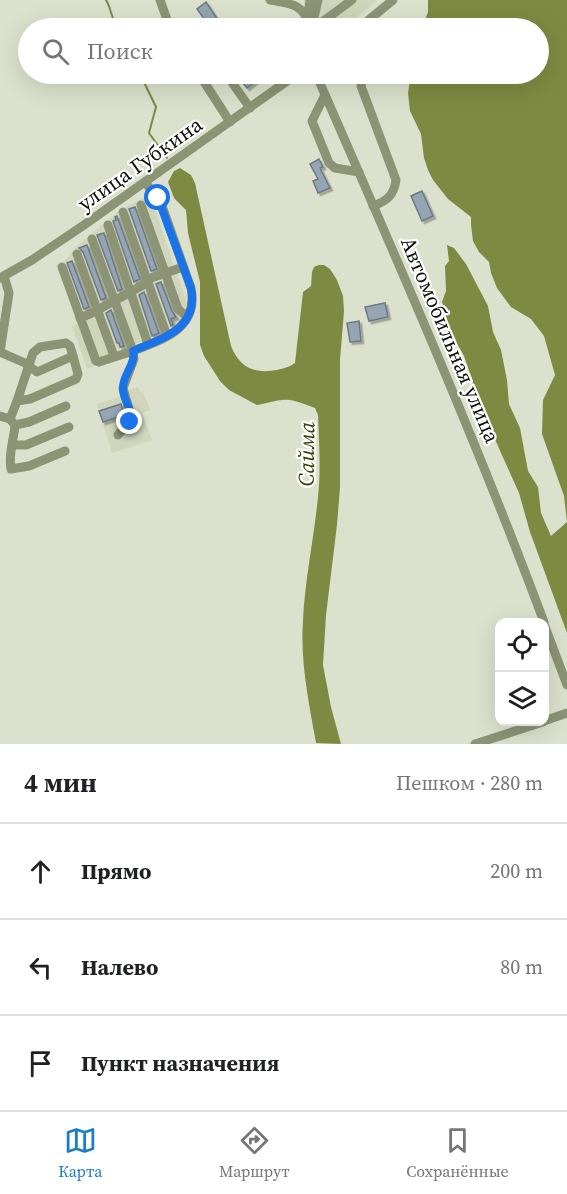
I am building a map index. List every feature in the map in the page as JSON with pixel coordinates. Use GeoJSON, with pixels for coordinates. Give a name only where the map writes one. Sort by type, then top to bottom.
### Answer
{"type":"FeatureCollection","features":[{"type":"Feature","properties":{"kind":"street"},"geometry":{"type":"LineString","coordinates":[[160,0],[166,18]]}},
{"type":"Feature","properties":{"kind":"street"},"geometry":{"type":"LineString","coordinates":[[270,0],[294,4],[307,18]]}},
{"type":"Feature","properties":{"kind":"street"},"geometry":{"type":"LineString","coordinates":[[310,0],[311,18]]}},
{"type":"Feature","properties":{"kind":"street"},"geometry":{"type":"LineString","coordinates":[[313,18],[318,0]]}},
{"type":"Feature","properties":{"kind":"street"},"geometry":{"type":"LineString","coordinates":[[324,18],[352,0]]}},
{"type":"Feature","properties":{"kind":"street"},"geometry":{"type":"LineString","coordinates":[[371,18],[393,0]]}},
{"type":"Feature","properties":{"kind":"street"},"geometry":{"type":"LineString","coordinates":[[205,84],[230,122]]}},
{"type":"Feature","properties":{"kind":"street"},"geometry":{"type":"LineString","coordinates":[[235,84],[250,108]]}},
{"type":"Feature","properties":{"kind":"street","name":"улица Губкина"},"geometry":{"type":"LineString","coordinates":[[2,277],[32,260],[283,84]]}},
{"type":"Feature","properties":{"kind":"street","name":"Автомобильная улица"},"geometry":{"type":"LineString","coordinates":[[320,84],[454,394],[542,618]]}},
{"type":"Feature","properties":{"kind":"street"},"geometry":{"type":"LineString","coordinates":[[361,84],[396,176],[396,185],[391,195],[385,201],[373,206]]}},
{"type":"Feature","properties":{"kind":"street"},"geometry":{"type":"LineString","coordinates":[[325,95],[312,121],[329,162],[335,168],[358,172]]}},
{"type":"Feature","properties":{"kind":"street"},"geometry":{"type":"LineString","coordinates":[[62,267],[96,361],[133,351],[180,329],[193,300],[161,203],[145,182]]}},
{"type":"Feature","properties":{"kind":"street"},"geometry":{"type":"LineString","coordinates":[[141,205],[178,309],[186,316]]}},
{"type":"Feature","properties":{"kind":"street"},"geometry":{"type":"LineString","coordinates":[[123,212],[167,336]]}},
{"type":"Feature","properties":{"kind":"street"},"geometry":{"type":"LineString","coordinates":[[108,225],[148,344]]}},
{"type":"Feature","properties":{"kind":"street"},"geometry":{"type":"LineString","coordinates":[[92,238],[133,351],[134,359],[123,388],[132,419],[118,435]]}},
{"type":"Feature","properties":{"kind":"street"},"geometry":{"type":"LineString","coordinates":[[77,254],[114,356]]}},
{"type":"Feature","properties":{"kind":"street"},"geometry":{"type":"LineString","coordinates":[[80,318],[148,281],[183,267]]}},
{"type":"Feature","properties":{"kind":"street"},"geometry":{"type":"LineString","coordinates":[[2,277],[9,293],[0,352],[37,372],[73,356]]}},
{"type":"Feature","properties":{"kind":"street"},"geometry":{"type":"LineString","coordinates":[[17,400],[30,399],[76,379],[78,374],[70,346],[66,343],[44,346],[35,350],[17,400],[13,422],[14,445],[9,459],[10,469],[29,466],[65,451]]}},
{"type":"Feature","properties":{"kind":"street"},"geometry":{"type":"LineString","coordinates":[[0,416],[13,422],[29,422],[66,406]]}},
{"type":"Feature","properties":{"kind":"street"},"geometry":{"type":"LineString","coordinates":[[14,445],[34,442],[69,427]]}},
{"type":"Feature","properties":{"kind":"street","name":"Автомобильная улица"},"geometry":{"type":"LineString","coordinates":[[549,636],[567,685]]}},
{"type":"Feature","properties":{"kind":"street"},"geometry":{"type":"LineString","coordinates":[[549,719],[567,713]]}},
{"type":"Feature","properties":{"kind":"street"},"geometry":{"type":"LineString","coordinates":[[475,744],[529,726]]}},
{"type":"Feature","properties":{"kind":"shaded area"},"geometry":{"type":"Polygon","coordinates":[[[303,0],[377,0],[356,18],[310,18],[303,0]]]}},
{"type":"Feature","properties":{"kind":"shaded area"},"geometry":{"type":"Polygon","coordinates":[[[428,0],[567,0],[567,522],[564,496],[542,434],[543,400],[555,375],[544,336],[531,319],[511,307],[497,288],[489,262],[479,252],[473,241],[471,217],[448,199],[433,180],[424,158],[421,134],[410,111],[408,93],[409,84],[549,84],[549,18],[426,18],[428,0]]]}},
{"type":"Feature","properties":{"kind":"shaded area"},"geometry":{"type":"Polygon","coordinates":[[[180,168],[191,175],[195,183],[231,346],[243,364],[255,370],[269,371],[295,363],[303,292],[311,286],[314,267],[324,265],[330,269],[343,296],[340,360],[340,487],[323,665],[341,744],[316,743],[303,651],[304,605],[319,487],[318,415],[315,408],[291,400],[257,405],[229,390],[220,381],[204,356],[200,345],[200,282],[188,233],[186,210],[174,198],[168,182],[174,171],[180,168]]]}},
{"type":"Feature","properties":{"kind":"shaded area"},"geometry":{"type":"Polygon","coordinates":[[[150,195],[188,306],[176,329],[119,350],[121,356],[87,369],[72,326],[77,324],[60,267],[75,248],[121,209],[150,195]]]}},
{"type":"Feature","properties":{"kind":"shaded area"},"geometry":{"type":"Polygon","coordinates":[[[447,245],[454,248],[466,264],[488,306],[493,332],[501,350],[509,404],[520,428],[528,471],[538,487],[541,513],[551,536],[567,522],[567,633],[530,532],[519,493],[485,417],[464,356],[450,331],[442,302],[446,291],[445,266],[449,261],[447,245]]]}},
{"type":"Feature","properties":{"kind":"shaded area"},"geometry":{"type":"Polygon","coordinates":[[[138,387],[140,392],[143,392],[150,410],[142,413],[152,440],[112,453],[97,404],[129,394],[129,390],[138,387]]]}},
{"type":"Feature","properties":{"kind":"building"},"geometry":{"type":"Polygon","coordinates":[[[206,2],[217,18],[203,18],[197,9],[206,2]]]}},
{"type":"Feature","properties":{"kind":"building"},"geometry":{"type":"Polygon","coordinates":[[[319,159],[323,167],[320,168],[330,188],[318,193],[313,181],[318,179],[310,164],[319,159]]]}},
{"type":"Feature","properties":{"kind":"building"},"geometry":{"type":"Polygon","coordinates":[[[422,191],[433,216],[422,221],[411,196],[422,191]]]}},
{"type":"Feature","properties":{"kind":"building"},"geometry":{"type":"Polygon","coordinates":[[[135,207],[157,269],[151,271],[129,209],[135,207]]]}},
{"type":"Feature","properties":{"kind":"building"},"geometry":{"type":"Polygon","coordinates":[[[117,216],[140,279],[134,282],[113,221],[117,216]]]}},
{"type":"Feature","properties":{"kind":"building"},"geometry":{"type":"Polygon","coordinates":[[[104,233],[122,289],[118,291],[97,235],[104,233]]]}},
{"type":"Feature","properties":{"kind":"building"},"geometry":{"type":"Polygon","coordinates":[[[87,245],[106,298],[101,300],[83,252],[79,248],[87,245]]]}},
{"type":"Feature","properties":{"kind":"building"},"geometry":{"type":"Polygon","coordinates":[[[72,261],[89,307],[84,309],[67,263],[72,261]]]}},
{"type":"Feature","properties":{"kind":"building"},"geometry":{"type":"Polygon","coordinates":[[[161,282],[176,317],[171,319],[173,324],[171,326],[156,284],[161,282]]]}},
{"type":"Feature","properties":{"kind":"building"},"geometry":{"type":"Polygon","coordinates":[[[144,292],[159,333],[152,336],[139,295],[144,292]]]}},
{"type":"Feature","properties":{"kind":"building"},"geometry":{"type":"Polygon","coordinates":[[[385,303],[388,317],[369,321],[365,307],[385,303]]]}},
{"type":"Feature","properties":{"kind":"building"},"geometry":{"type":"Polygon","coordinates":[[[111,310],[124,346],[120,347],[117,343],[106,313],[111,310]]]}},
{"type":"Feature","properties":{"kind":"building"},"geometry":{"type":"Polygon","coordinates":[[[359,321],[361,341],[350,342],[347,323],[359,321]]]}},
{"type":"Feature","properties":{"kind":"building"},"geometry":{"type":"Polygon","coordinates":[[[121,404],[124,415],[103,422],[99,411],[121,404]]]}},
{"type":"Feature","properties":{"kind":"waterway","name":"Сайма"},"geometry":{"type":"LineString","coordinates":[[106,0],[113,18]]}},
{"type":"Feature","properties":{"kind":"waterway","name":"Сайма"},"geometry":{"type":"LineString","coordinates":[[145,84],[156,107],[149,133],[167,158]]}},
{"type":"Feature","properties":{"kind":"route"},"geometry":{"type":"LineString","coordinates":[[130,422],[132,415],[123,391],[123,384],[134,359],[133,351],[180,329],[193,300],[191,288],[158,198]]}}]}
